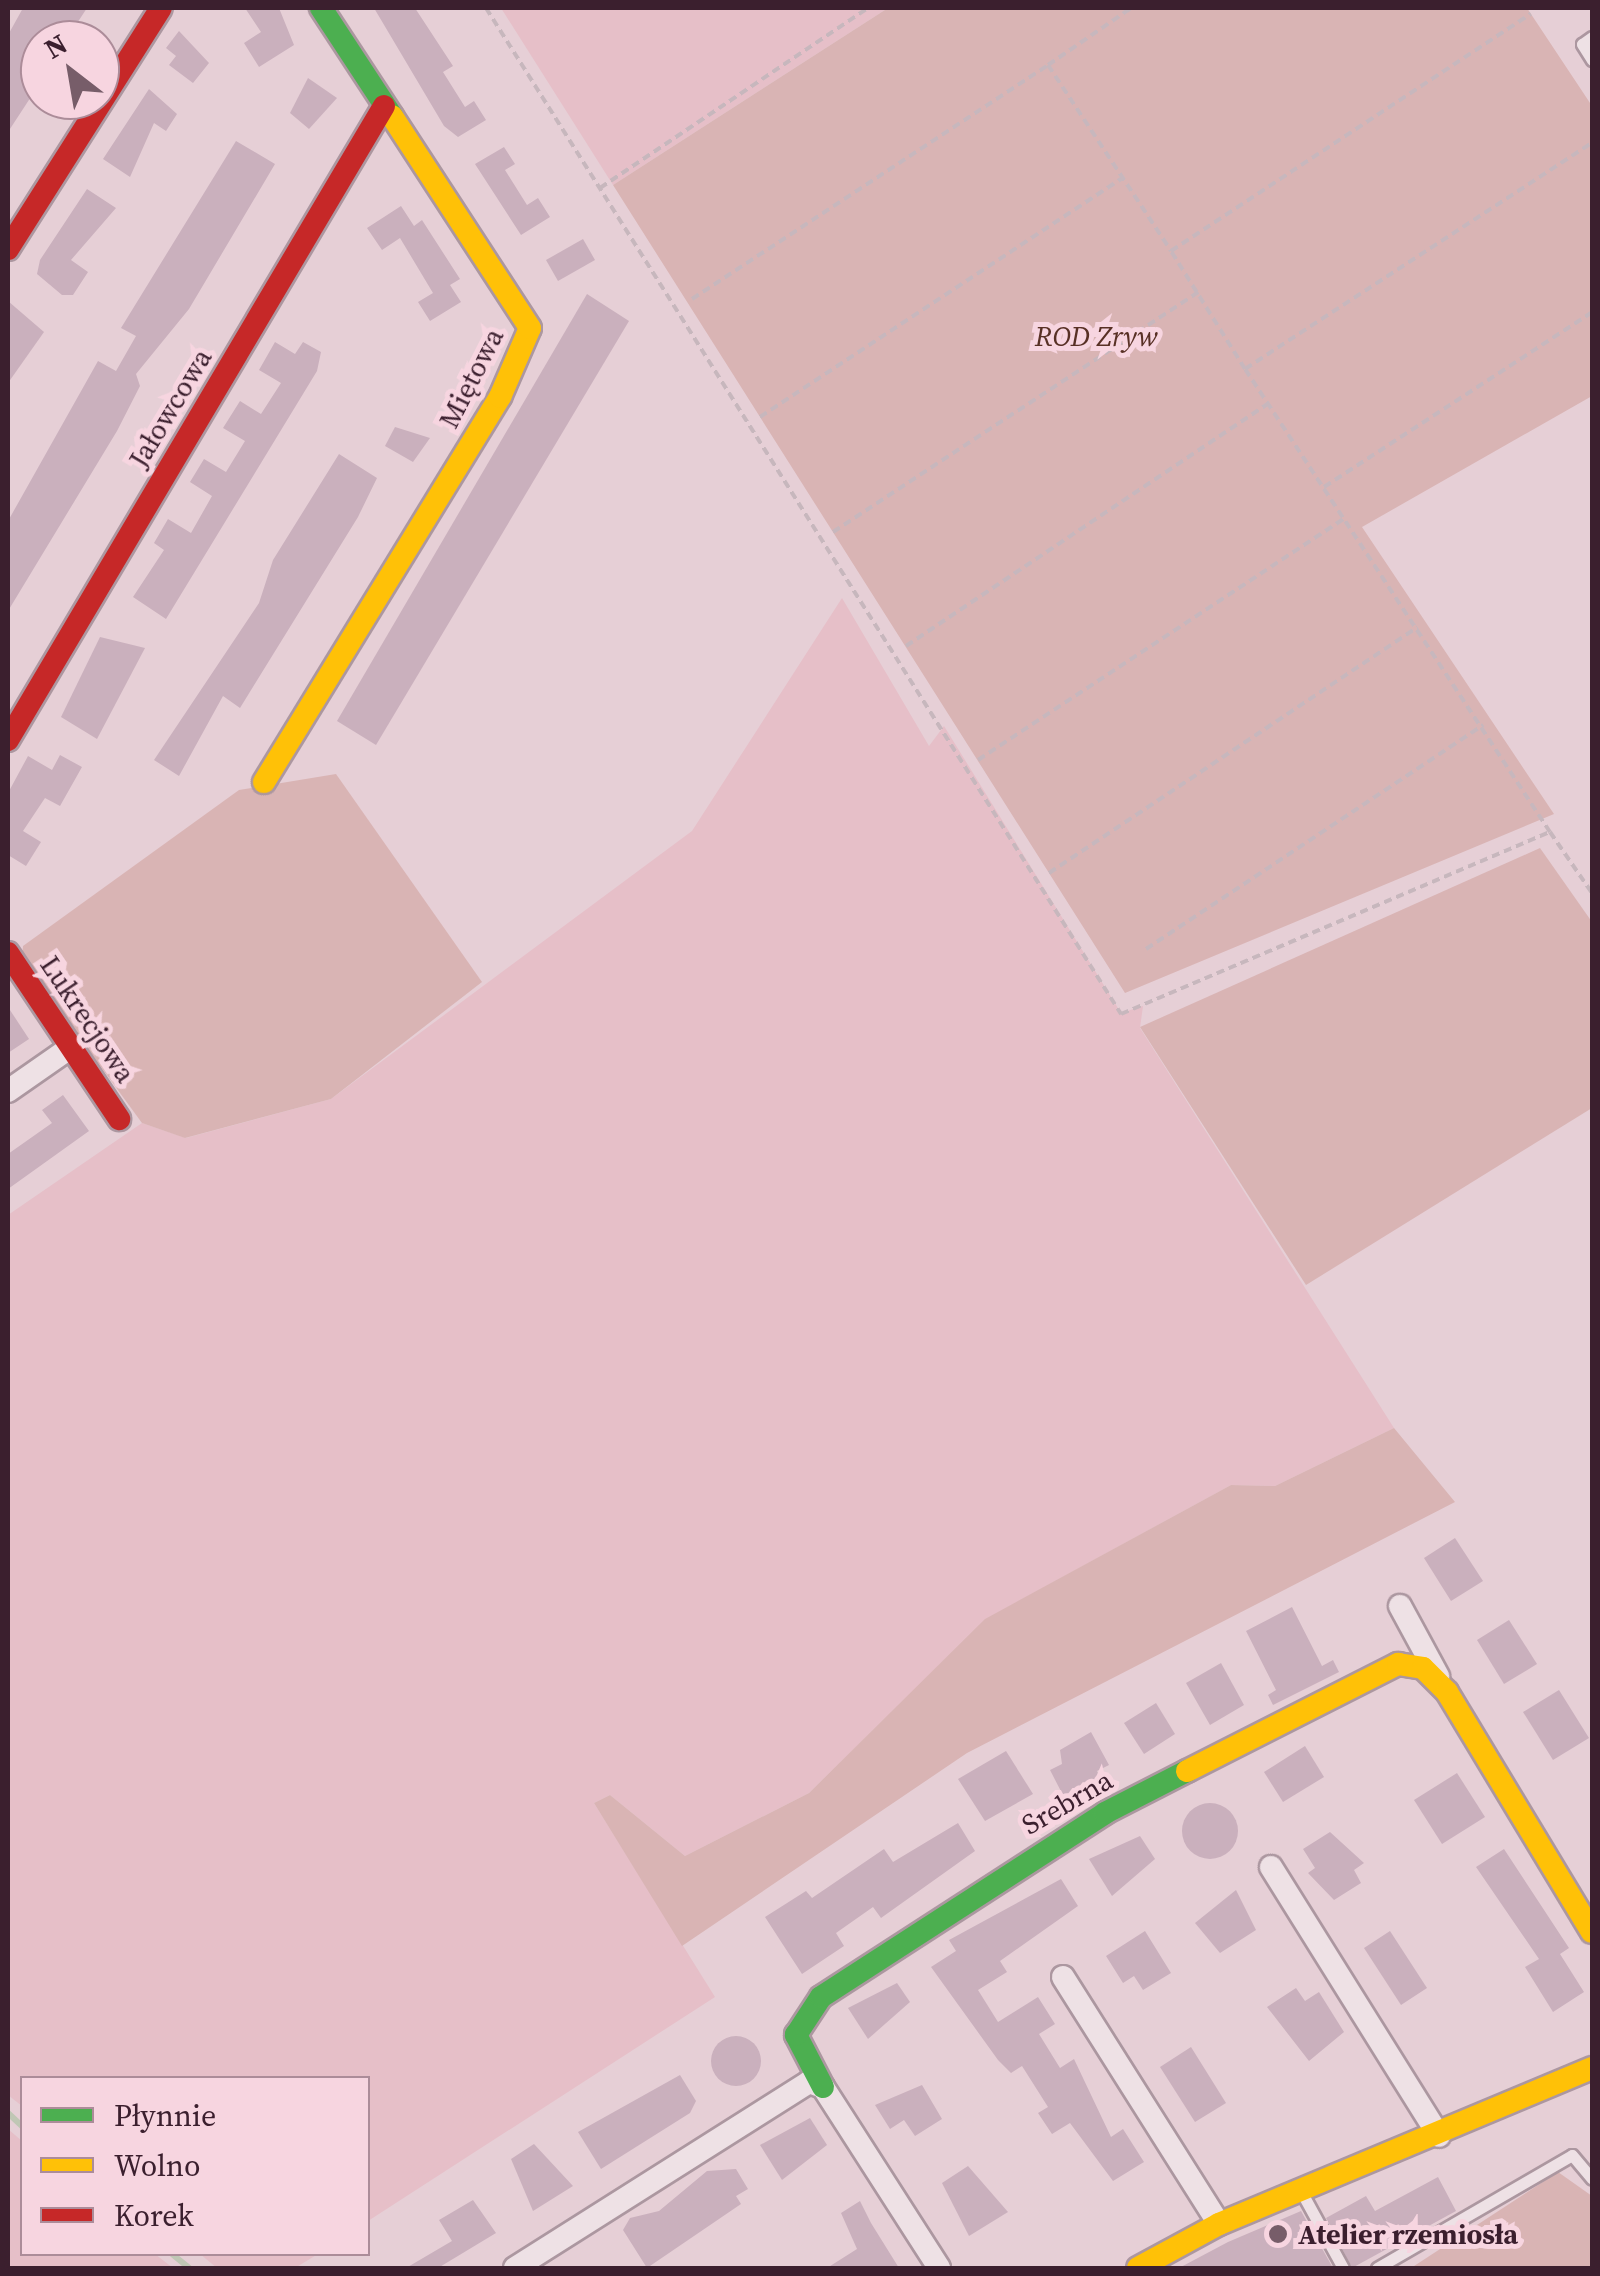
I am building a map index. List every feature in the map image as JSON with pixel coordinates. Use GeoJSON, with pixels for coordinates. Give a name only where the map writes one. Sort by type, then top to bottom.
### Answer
{"type":"FeatureCollection","features":[{"type":"Feature","properties":{"kind":"street"},"geometry":{"type":"LineString","coordinates":[[8,249],[161,8]]}},
{"type":"Feature","properties":{"kind":"street","name":"Miętowa"},"geometry":{"type":"LineString","coordinates":[[264,782],[500,397],[530,328],[321,8]]}},
{"type":"Feature","properties":{"kind":"street","name":"Jałowcowa"},"geometry":{"type":"LineString","coordinates":[[8,740],[384,106]]}},
{"type":"Feature","properties":{"kind":"street","name":"Lukrecjowa"},"geometry":{"type":"LineString","coordinates":[[8,953],[120,1119]]}},
{"type":"Feature","properties":{"kind":"street"},"geometry":{"type":"LineString","coordinates":[[8,1091],[71,1048]]}},
{"type":"Feature","properties":{"kind":"street","name":"Srebrna"},"geometry":{"type":"LineString","coordinates":[[1400,1606],[1447,1692],[1592,1932]]}},
{"type":"Feature","properties":{"kind":"street","name":"Srebrna"},"geometry":{"type":"LineString","coordinates":[[939,2268],[822,2087],[796,2035],[811,2006],[1050,1844],[1380,1670],[1414,1664],[1447,1692]]}},
{"type":"Feature","properties":{"kind":"street"},"geometry":{"type":"LineString","coordinates":[[1271,1867],[1439,2136]]}},
{"type":"Feature","properties":{"kind":"street"},"geometry":{"type":"LineString","coordinates":[[1063,1977],[1219,2224]]}},
{"type":"Feature","properties":{"kind":"street"},"geometry":{"type":"LineString","coordinates":[[1138,2268],[1219,2224],[1300,2188],[1439,2136],[1592,2068]]}},
{"type":"Feature","properties":{"kind":"street"},"geometry":{"type":"LineString","coordinates":[[516,2268],[781,2096],[809,2082],[822,2087]]}},
{"type":"Feature","properties":{"kind":"lane"},"geometry":{"type":"LineString","coordinates":[[1587,41],[1592,60]]}},
{"type":"Feature","properties":{"kind":"lane"},"geometry":{"type":"LineString","coordinates":[[1377,2268],[1572,2155],[1592,2179]]}},
{"type":"Feature","properties":{"kind":"lane"},"geometry":{"type":"LineString","coordinates":[[1300,2188],[1342,2268]]}},
{"type":"Feature","properties":{"kind":"path"},"geometry":{"type":"LineString","coordinates":[[486,8],[1121,1014],[1550,832]]}},
{"type":"Feature","properties":{"kind":"path"},"geometry":{"type":"LineString","coordinates":[[600,188],[868,8]]}},
{"type":"Feature","properties":{"kind":"path"},"geometry":{"type":"LineString","coordinates":[[692,299],[1131,8]]}},
{"type":"Feature","properties":{"kind":"path"},"geometry":{"type":"LineString","coordinates":[[1172,251],[1531,14]]}},
{"type":"Feature","properties":{"kind":"path"},"geometry":{"type":"LineString","coordinates":[[1048,65],[1592,892]]}},
{"type":"Feature","properties":{"kind":"path"},"geometry":{"type":"LineString","coordinates":[[1245,369],[1592,143]]}},
{"type":"Feature","properties":{"kind":"path"},"geometry":{"type":"LineString","coordinates":[[760,417],[1123,178]]}},
{"type":"Feature","properties":{"kind":"path"},"geometry":{"type":"LineString","coordinates":[[833,532],[1198,292]]}},
{"type":"Feature","properties":{"kind":"path"},"geometry":{"type":"LineString","coordinates":[[1324,487],[1592,312]]}},
{"type":"Feature","properties":{"kind":"path"},"geometry":{"type":"LineString","coordinates":[[906,646],[1268,404]]}},
{"type":"Feature","properties":{"kind":"path"},"geometry":{"type":"LineString","coordinates":[[978,760],[1345,518]]}},
{"type":"Feature","properties":{"kind":"path"},"geometry":{"type":"LineString","coordinates":[[1049,873],[1418,628]]}},
{"type":"Feature","properties":{"kind":"path"},"geometry":{"type":"LineString","coordinates":[[1146,949],[1482,724]]}},
{"type":"Feature","properties":{"kind":"shaded area"},"geometry":{"type":"Polygon","coordinates":[[[501,8],[888,8],[613,185],[501,8]]]}},
{"type":"Feature","properties":{"kind":"shaded area"},"geometry":{"type":"Polygon","coordinates":[[[842,598],[929,746],[944,726],[1121,1013],[1143,1006],[1140,1028],[1394,1428],[1275,1486],[1231,1485],[986,1619],[809,1793],[685,1856],[610,1795],[594,1803],[715,1997],[370,2220],[370,2076],[20,2076],[20,2104],[8,2095],[8,1215],[142,1123],[186,1138],[331,1099],[692,831],[842,598]]]}},
{"type":"Feature","properties":{"kind":"shaded area"},"geometry":{"type":"Polygon","coordinates":[[[8,2129],[20,2139],[20,2256],[158,2256],[173,2268],[8,2268],[8,2129]]]}},
{"type":"Feature","properties":{"kind":"shaded area"},"geometry":{"type":"Polygon","coordinates":[[[202,2256],[315,2256],[295,2268],[217,2268],[202,2256]]]}},
{"type":"Feature","properties":{"kind":"green space","name":"ROD Zryw"},"geometry":{"type":"Polygon","coordinates":[[[888,8],[1527,8],[1592,106],[1592,396],[1362,527],[1554,814],[1125,993],[613,185],[888,8]]]}},
{"type":"Feature","properties":{"kind":"green space"},"geometry":{"type":"Polygon","coordinates":[[[336,774],[482,982],[331,1099],[185,1138],[142,1123],[22,959],[23,946],[239,790],[336,774]]]}},
{"type":"Feature","properties":{"kind":"green space"},"geometry":{"type":"Polygon","coordinates":[[[1540,848],[1592,922],[1592,1108],[1306,1285],[1140,1027],[1540,848]]]}},
{"type":"Feature","properties":{"kind":"green space"},"geometry":{"type":"Polygon","coordinates":[[[1394,1428],[1455,1502],[967,1753],[682,1946],[594,1803],[610,1795],[685,1856],[809,1793],[985,1619],[1231,1485],[1275,1486],[1394,1428]]]}},
{"type":"Feature","properties":{"kind":"green space"},"geometry":{"type":"Polygon","coordinates":[[[1558,2172],[1592,2196],[1592,2268],[1411,2268],[1558,2172]]]}},
{"type":"Feature","properties":{"kind":"building"},"geometry":{"type":"Polygon","coordinates":[[[23,8],[87,8],[79,20],[20,20],[20,114],[8,132],[8,35],[23,8]]]}},
{"type":"Feature","properties":{"kind":"building"},"geometry":{"type":"Polygon","coordinates":[[[245,8],[279,8],[294,45],[259,67],[244,43],[261,32],[245,8]]]}},
{"type":"Feature","properties":{"kind":"building"},"geometry":{"type":"Polygon","coordinates":[[[374,8],[415,8],[453,66],[443,72],[465,107],[474,101],[486,120],[458,137],[444,126],[374,8]]]}},
{"type":"Feature","properties":{"kind":"building"},"geometry":{"type":"Polygon","coordinates":[[[179,31],[209,63],[193,83],[169,65],[176,56],[166,48],[179,31]]]}},
{"type":"Feature","properties":{"kind":"building"},"geometry":{"type":"Polygon","coordinates":[[[308,78],[337,98],[309,129],[290,113],[308,78]]]}},
{"type":"Feature","properties":{"kind":"building"},"geometry":{"type":"Polygon","coordinates":[[[149,89],[177,114],[166,131],[154,123],[130,177],[103,159],[149,89]]]}},
{"type":"Feature","properties":{"kind":"building"},"geometry":{"type":"Polygon","coordinates":[[[236,141],[275,164],[189,309],[136,374],[140,386],[117,431],[8,611],[8,521],[98,361],[116,371],[136,336],[121,328],[236,141]]]}},
{"type":"Feature","properties":{"kind":"building"},"geometry":{"type":"Polygon","coordinates":[[[504,147],[515,164],[505,170],[527,205],[538,198],[550,217],[521,235],[475,164],[504,147]]]}},
{"type":"Feature","properties":{"kind":"building"},"geometry":{"type":"Polygon","coordinates":[[[87,189],[116,208],[71,260],[88,272],[73,295],[62,295],[37,274],[40,260],[87,189]]]}},
{"type":"Feature","properties":{"kind":"building"},"geometry":{"type":"Polygon","coordinates":[[[401,206],[414,226],[422,220],[460,279],[450,285],[461,302],[430,321],[418,302],[433,293],[400,238],[382,250],[367,228],[401,206]]]}},
{"type":"Feature","properties":{"kind":"building"},"geometry":{"type":"Polygon","coordinates":[[[583,239],[595,260],[558,281],[546,260],[583,239]]]}},
{"type":"Feature","properties":{"kind":"building"},"geometry":{"type":"Polygon","coordinates":[[[587,294],[629,321],[376,745],[337,721],[587,294]]]}},
{"type":"Feature","properties":{"kind":"building"},"geometry":{"type":"Polygon","coordinates":[[[8,301],[44,332],[8,383],[8,301]]]}},
{"type":"Feature","properties":{"kind":"building"},"geometry":{"type":"Polygon","coordinates":[[[275,342],[295,354],[303,342],[321,352],[317,371],[166,619],[133,597],[164,550],[154,543],[168,519],[191,533],[212,496],[190,482],[204,459],[226,472],[245,441],[223,428],[240,401],[261,414],[281,383],[259,370],[275,342]]]}},
{"type":"Feature","properties":{"kind":"building"},"geometry":{"type":"Polygon","coordinates":[[[395,427],[430,438],[413,462],[385,446],[395,427]]]}},
{"type":"Feature","properties":{"kind":"building"},"geometry":{"type":"Polygon","coordinates":[[[339,454],[377,478],[358,517],[240,708],[223,696],[179,776],[154,760],[259,603],[273,560],[339,454]]]}},
{"type":"Feature","properties":{"kind":"building"},"geometry":{"type":"Polygon","coordinates":[[[100,637],[145,648],[97,739],[61,717],[100,637]]]}},
{"type":"Feature","properties":{"kind":"building"},"geometry":{"type":"Polygon","coordinates":[[[60,755],[82,767],[60,806],[45,798],[23,831],[41,842],[26,866],[8,855],[8,793],[28,756],[52,770],[60,755]]]}},
{"type":"Feature","properties":{"kind":"building"},"geometry":{"type":"Polygon","coordinates":[[[8,1007],[29,1039],[8,1053],[8,1007]]]}},
{"type":"Feature","properties":{"kind":"building"},"geometry":{"type":"Polygon","coordinates":[[[63,1095],[89,1131],[8,1189],[8,1154],[52,1123],[42,1110],[63,1095]]]}},
{"type":"Feature","properties":{"kind":"building"},"geometry":{"type":"Polygon","coordinates":[[[1455,1538],[1483,1581],[1451,1601],[1424,1558],[1455,1538]]]}},
{"type":"Feature","properties":{"kind":"building"},"geometry":{"type":"Polygon","coordinates":[[[1292,1607],[1322,1666],[1333,1660],[1339,1672],[1273,1705],[1268,1695],[1276,1690],[1246,1631],[1292,1607]]]}},
{"type":"Feature","properties":{"kind":"building"},"geometry":{"type":"Polygon","coordinates":[[[1509,1620],[1537,1664],[1504,1684],[1477,1640],[1509,1620]]]}},
{"type":"Feature","properties":{"kind":"building"},"geometry":{"type":"Polygon","coordinates":[[[1221,1663],[1244,1705],[1210,1725],[1186,1683],[1221,1663]]]}},
{"type":"Feature","properties":{"kind":"building"},"geometry":{"type":"Polygon","coordinates":[[[1559,1690],[1589,1738],[1553,1760],[1523,1712],[1559,1690]]]}},
{"type":"Feature","properties":{"kind":"building"},"geometry":{"type":"Polygon","coordinates":[[[1156,1703],[1175,1734],[1144,1754],[1124,1723],[1156,1703]]]}},
{"type":"Feature","properties":{"kind":"building"},"geometry":{"type":"Polygon","coordinates":[[[1091,1732],[1109,1765],[1097,1771],[1104,1784],[1067,1803],[1050,1770],[1062,1764],[1060,1750],[1091,1732]]]}},
{"type":"Feature","properties":{"kind":"building"},"geometry":{"type":"Polygon","coordinates":[[[1305,1746],[1324,1777],[1283,1802],[1264,1772],[1305,1746]]]}},
{"type":"Feature","properties":{"kind":"building"},"geometry":{"type":"Polygon","coordinates":[[[1006,1751],[1033,1794],[985,1821],[958,1779],[1006,1751]]]}},
{"type":"Feature","properties":{"kind":"building"},"geometry":{"type":"Polygon","coordinates":[[[1457,1773],[1485,1817],[1442,1844],[1414,1800],[1457,1773]]]}},
{"type":"Feature","properties":{"kind":"building"},"geometry":{"type":"Polygon","coordinates":[[[1210,1803],[1230,1811],[1238,1831],[1230,1851],[1210,1859],[1190,1851],[1182,1831],[1190,1811],[1210,1803]]]}},
{"type":"Feature","properties":{"kind":"building"},"geometry":{"type":"Polygon","coordinates":[[[958,1823],[975,1851],[881,1918],[873,1907],[836,1933],[844,1946],[802,1974],[765,1917],[806,1891],[812,1898],[884,1849],[893,1862],[958,1823]]]}},
{"type":"Feature","properties":{"kind":"building"},"geometry":{"type":"Polygon","coordinates":[[[1330,1832],[1364,1863],[1354,1870],[1361,1883],[1334,1900],[1308,1873],[1315,1868],[1303,1849],[1330,1832]]]}},
{"type":"Feature","properties":{"kind":"building"},"geometry":{"type":"Polygon","coordinates":[[[1140,1836],[1155,1859],[1112,1896],[1089,1859],[1140,1836]]]}},
{"type":"Feature","properties":{"kind":"building"},"geometry":{"type":"Polygon","coordinates":[[[1504,1849],[1569,1948],[1560,1954],[1584,1992],[1553,2012],[1525,1967],[1539,1959],[1476,1867],[1504,1849]]]}},
{"type":"Feature","properties":{"kind":"building"},"geometry":{"type":"Polygon","coordinates":[[[1061,1879],[1078,1906],[1000,1961],[1007,1972],[978,1990],[998,2022],[1038,1997],[1055,2024],[1039,2034],[1060,2068],[1074,2059],[1111,2137],[1123,2129],[1144,2162],[1113,2181],[1070,2123],[1052,2134],[1038,2113],[1048,2107],[1022,2066],[1011,2073],[998,2060],[931,1967],[956,1951],[949,1940],[1061,1879]]]}},
{"type":"Feature","properties":{"kind":"building"},"geometry":{"type":"Polygon","coordinates":[[[1236,1890],[1256,1930],[1220,1953],[1195,1923],[1236,1890]]]}},
{"type":"Feature","properties":{"kind":"building"},"geometry":{"type":"Polygon","coordinates":[[[1145,1931],[1171,1973],[1143,1990],[1134,1976],[1123,1983],[1106,1956],[1145,1931]]]}},
{"type":"Feature","properties":{"kind":"building"},"geometry":{"type":"Polygon","coordinates":[[[1390,1931],[1427,1988],[1401,2005],[1364,1948],[1390,1931]]]}},
{"type":"Feature","properties":{"kind":"building"},"geometry":{"type":"Polygon","coordinates":[[[897,1983],[910,2002],[868,2039],[848,2008],[897,1983]]]}},
{"type":"Feature","properties":{"kind":"building"},"geometry":{"type":"Polygon","coordinates":[[[1296,1988],[1305,2001],[1319,1992],[1344,2032],[1309,2061],[1267,2007],[1296,1988]]]}},
{"type":"Feature","properties":{"kind":"building"},"geometry":{"type":"Polygon","coordinates":[[[736,2036],[754,2043],[761,2061],[754,2079],[736,2086],[718,2079],[711,2061],[718,2043],[736,2036]]]}},
{"type":"Feature","properties":{"kind":"building"},"geometry":{"type":"Polygon","coordinates":[[[1191,2047],[1226,2103],[1195,2122],[1160,2067],[1191,2047]]]}},
{"type":"Feature","properties":{"kind":"building"},"geometry":{"type":"Polygon","coordinates":[[[680,2075],[696,2101],[690,2113],[601,2169],[578,2132],[680,2075]]]}},
{"type":"Feature","properties":{"kind":"building"},"geometry":{"type":"Polygon","coordinates":[[[922,2085],[942,2119],[915,2136],[904,2120],[890,2129],[875,2105],[922,2085]]]}},
{"type":"Feature","properties":{"kind":"building"},"geometry":{"type":"Polygon","coordinates":[[[810,2118],[827,2145],[782,2180],[760,2145],[810,2118]]]}},
{"type":"Feature","properties":{"kind":"building"},"geometry":{"type":"Polygon","coordinates":[[[534,2144],[573,2186],[533,2211],[511,2159],[534,2144]]]}},
{"type":"Feature","properties":{"kind":"building"},"geometry":{"type":"Polygon","coordinates":[[[968,2166],[1008,2212],[969,2236],[942,2183],[968,2166]]]}},
{"type":"Feature","properties":{"kind":"building"},"geometry":{"type":"Polygon","coordinates":[[[736,2169],[748,2189],[736,2196],[741,2204],[647,2268],[623,2230],[630,2218],[659,2211],[707,2171],[736,2169]]]}},
{"type":"Feature","properties":{"kind":"building"},"geometry":{"type":"Polygon","coordinates":[[[1438,2177],[1456,2211],[1352,2268],[1326,2218],[1366,2196],[1375,2211],[1438,2177]]]}},
{"type":"Feature","properties":{"kind":"building"},"geometry":{"type":"Polygon","coordinates":[[[473,2200],[496,2233],[438,2268],[406,2268],[452,2241],[439,2220],[473,2200]]]}},
{"type":"Feature","properties":{"kind":"building"},"geometry":{"type":"Polygon","coordinates":[[[860,2201],[899,2268],[827,2268],[857,2249],[841,2213],[860,2201]]]}},
{"type":"Feature","properties":{"kind":"building","name":"Atelier rzemiosła"},"geometry":{"type":"Polygon","coordinates":[[[1301,2211],[1333,2268],[1179,2268],[1228,2242],[1301,2211]]]}},
{"type":"Feature","properties":{"kind":"waterway"},"geometry":{"type":"LineString","coordinates":[[8,2113],[20,2124]]}},
{"type":"Feature","properties":{"kind":"waterway"},"geometry":{"type":"LineString","coordinates":[[174,2256],[189,2268]]}},
{"type":"Feature","properties":{"kind":"traffic: fast"},"geometry":{"type":"LineString","coordinates":[[321,8],[392,116]]}},
{"type":"Feature","properties":{"kind":"traffic: fast"},"geometry":{"type":"LineString","coordinates":[[823,2087],[796,2035],[821,1997],[1105,1813],[1187,1771]]}},
{"type":"Feature","properties":{"kind":"traffic: slow"},"geometry":{"type":"LineString","coordinates":[[264,782],[500,397],[530,328],[392,116]]}},
{"type":"Feature","properties":{"kind":"traffic: slow"},"geometry":{"type":"LineString","coordinates":[[1187,1771],[1398,1664],[1423,1668],[1447,1692],[1592,1932]]}},
{"type":"Feature","properties":{"kind":"traffic: slow"},"geometry":{"type":"LineString","coordinates":[[1138,2268],[1219,2224],[1592,2068]]}},
{"type":"Feature","properties":{"kind":"traffic: jam"},"geometry":{"type":"LineString","coordinates":[[8,249],[161,8]]}},
{"type":"Feature","properties":{"kind":"traffic: jam"},"geometry":{"type":"LineString","coordinates":[[8,740],[384,106]]}},
{"type":"Feature","properties":{"kind":"traffic: jam"},"geometry":{"type":"LineString","coordinates":[[8,953],[119,1119]]}},
{"type":"Feature","properties":{"kind":"place","name":"Atelier rzemiosła"},"geometry":{"type":"Point","coordinates":[1278,2234]}}]}
